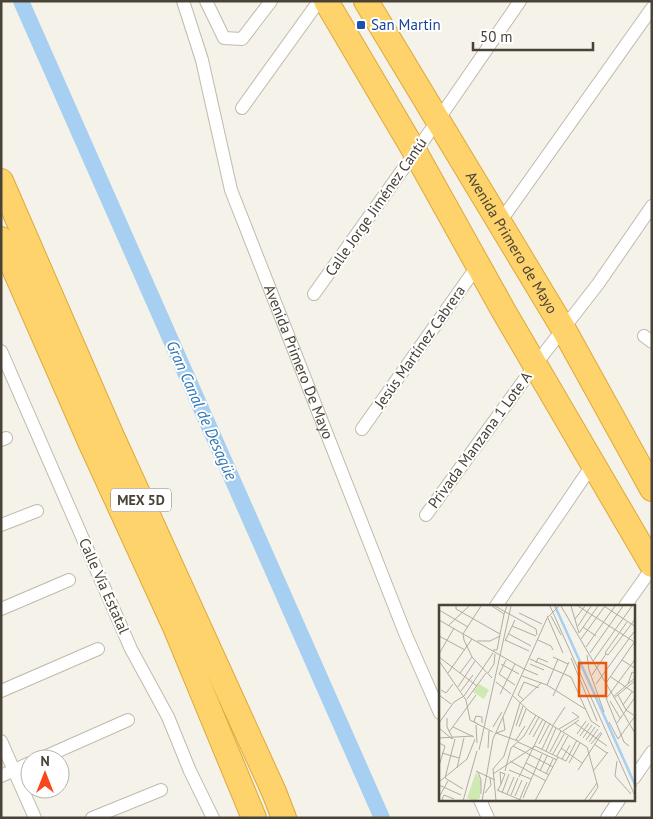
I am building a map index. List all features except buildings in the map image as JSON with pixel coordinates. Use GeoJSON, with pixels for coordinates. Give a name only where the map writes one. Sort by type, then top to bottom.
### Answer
{"type":"FeatureCollection","features":[{"type":"Feature","properties":{"kind":"highway"},"geometry":{"type":"LineString","coordinates":[[326,1],[415,152],[535,365],[652,566]]}},
{"type":"Feature","properties":{"kind":"highway","name":"Avenida Primero de Mayo"},"geometry":{"type":"LineString","coordinates":[[366,1],[563,328],[652,489]]}},
{"type":"Feature","properties":{"kind":"highway","name":"MEX 5D"},"geometry":{"type":"LineString","coordinates":[[1,181],[111,434],[194,614],[284,818]]}},
{"type":"Feature","properties":{"kind":"highway","name":"MEX 5D"},"geometry":{"type":"LineString","coordinates":[[1,240],[90,444],[174,627],[254,818]]}},
{"type":"Feature","properties":{"kind":"street","name":"Avenida Primero De Mayo"},"geometry":{"type":"LineString","coordinates":[[183,1],[202,60],[231,190],[404,633],[439,711]]}},
{"type":"Feature","properties":{"kind":"street"},"geometry":{"type":"LineString","coordinates":[[206,1],[224,38],[242,39],[271,1]]}},
{"type":"Feature","properties":{"kind":"street"},"geometry":{"type":"LineString","coordinates":[[242,108],[319,1]]}},
{"type":"Feature","properties":{"kind":"street","name":"Calle Jorge Jiménez Cantú"},"geometry":{"type":"LineString","coordinates":[[314,294],[520,1]]}},
{"type":"Feature","properties":{"kind":"street"},"geometry":{"type":"LineString","coordinates":[[500,222],[652,8]]}},
{"type":"Feature","properties":{"kind":"street","name":"Privada Manzana 1 Lote A"},"geometry":{"type":"LineString","coordinates":[[426,514],[535,365],[598,284],[652,206]]}},
{"type":"Feature","properties":{"kind":"street","name":"Jesús Martínez Cabrera"},"geometry":{"type":"LineString","coordinates":[[362,429],[478,265]]}},
{"type":"Feature","properties":{"kind":"street","name":"Calle Vía Estatal"},"geometry":{"type":"LineString","coordinates":[[1,351],[131,649],[168,717],[213,818]]}},
{"type":"Feature","properties":{"kind":"street"},"geometry":{"type":"LineString","coordinates":[[497,605],[593,464]]}},
{"type":"Feature","properties":{"kind":"street"},"geometry":{"type":"LineString","coordinates":[[1,525],[37,511]]}},
{"type":"Feature","properties":{"kind":"street"},"geometry":{"type":"LineString","coordinates":[[626,605],[652,566]]}},
{"type":"Feature","properties":{"kind":"street"},"geometry":{"type":"LineString","coordinates":[[1,609],[69,580]]}},
{"type":"Feature","properties":{"kind":"street"},"geometry":{"type":"LineString","coordinates":[[1,691],[98,649]]}},
{"type":"Feature","properties":{"kind":"street"},"geometry":{"type":"LineString","coordinates":[[63,749],[128,720]]}},
{"type":"Feature","properties":{"kind":"street"},"geometry":{"type":"LineString","coordinates":[[1,741],[33,816]]}},
{"type":"Feature","properties":{"kind":"street"},"geometry":{"type":"LineString","coordinates":[[636,775],[652,752]]}},
{"type":"Feature","properties":{"kind":"street"},"geometry":{"type":"LineString","coordinates":[[1,776],[20,767]]}},
{"type":"Feature","properties":{"kind":"street"},"geometry":{"type":"LineString","coordinates":[[92,818],[161,790]]}},
{"type":"Feature","properties":{"kind":"street"},"geometry":{"type":"LineString","coordinates":[[481,802],[488,818]]}},
{"type":"Feature","properties":{"kind":"street"},"geometry":{"type":"LineString","coordinates":[[607,818],[618,802]]}},
{"type":"Feature","properties":{"kind":"waterway","name":"Gran Canal de Desagüe"},"geometry":{"type":"LineString","coordinates":[[21,1],[382,818]]}},
{"type":"Feature","properties":{"kind":"place","name":"San Martin"},"geometry":{"type":"Point","coordinates":[361,25]}}]}
